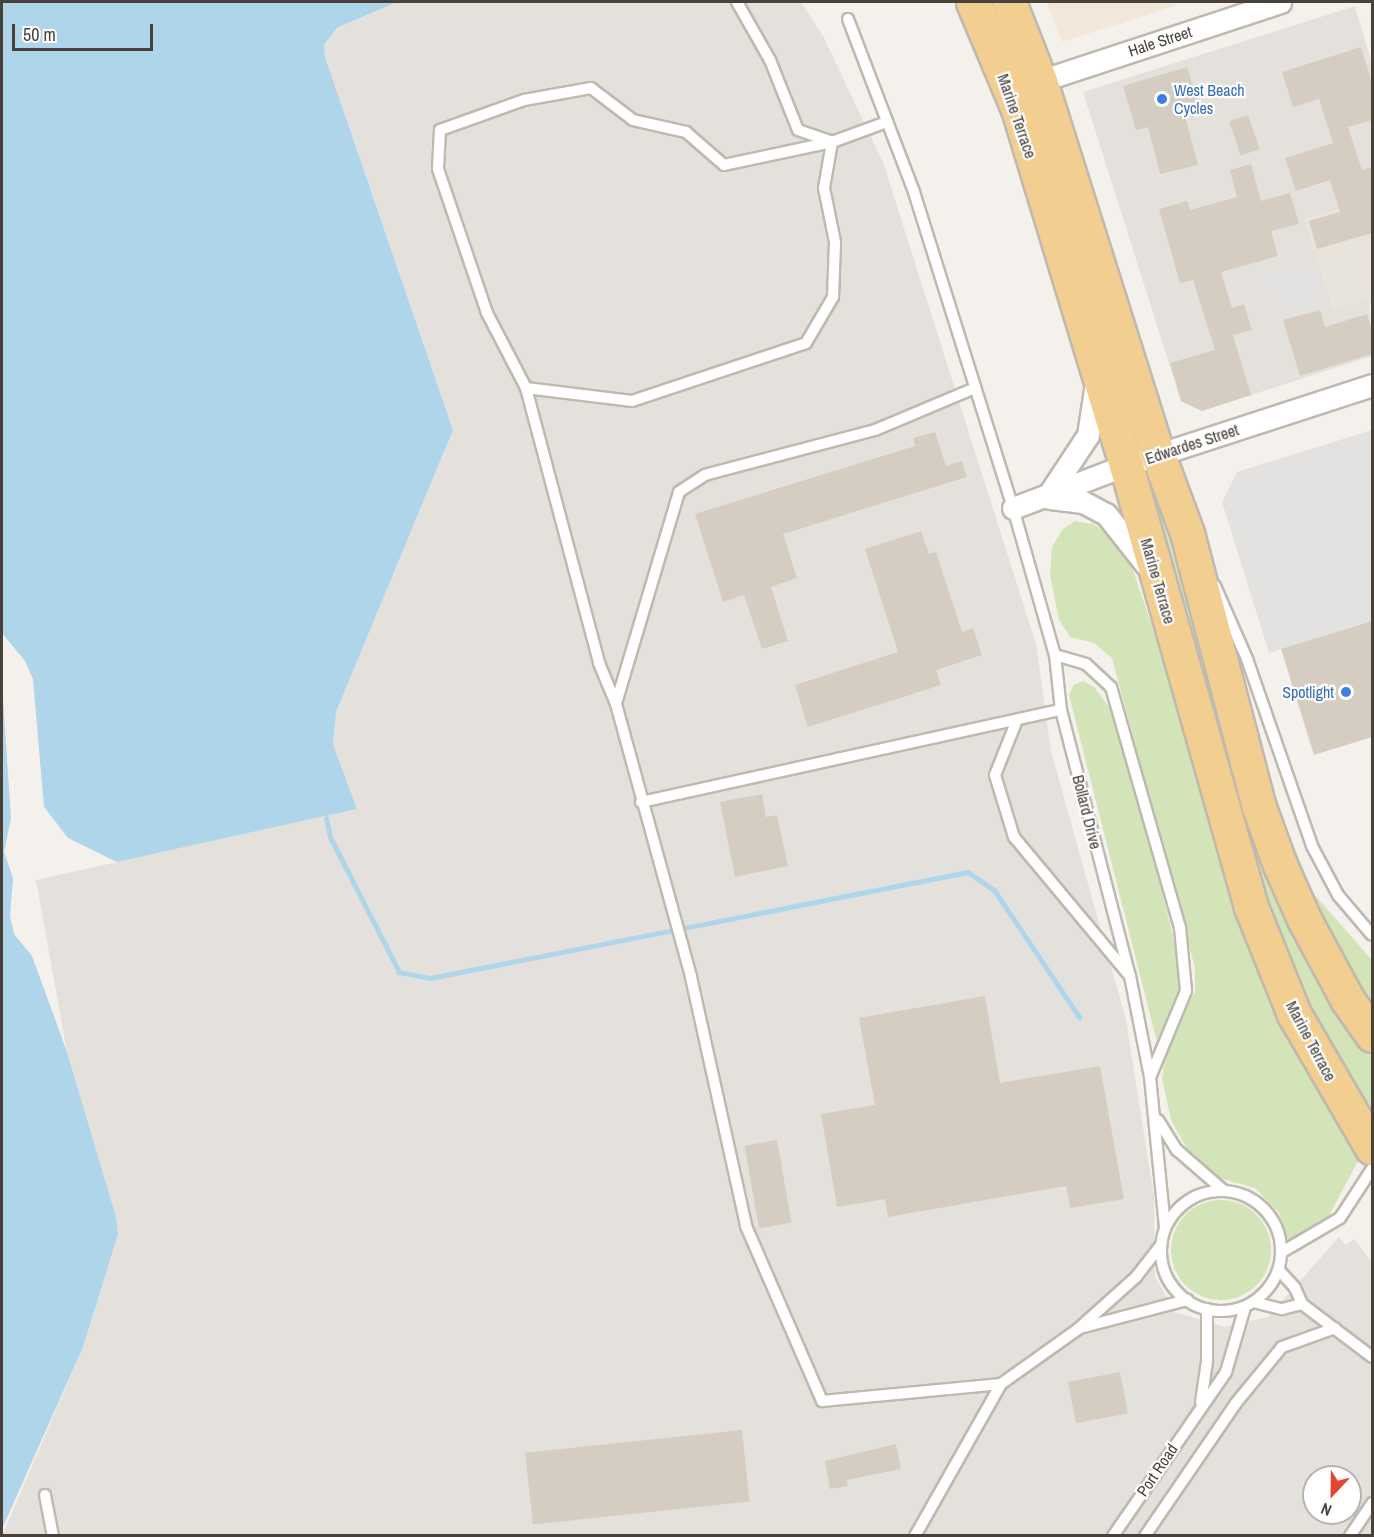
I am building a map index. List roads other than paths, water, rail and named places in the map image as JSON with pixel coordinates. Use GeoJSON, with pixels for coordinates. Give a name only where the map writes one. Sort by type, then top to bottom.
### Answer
{"type":"FeatureCollection","features":[{"type":"Feature","properties":{"kind":"highway","name":"Marine Terrace"},"geometry":{"type":"LineString","coordinates":[[973,2],[1018,110],[1126,465],[1251,907],[1294,1014],[1364,1135]]}},
{"type":"Feature","properties":{"kind":"highway","name":"Marine Terrace"},"geometry":{"type":"LineString","coordinates":[[1009,2],[1040,81],[1158,455],[1187,533],[1259,807],[1280,865],[1304,919],[1347,999],[1372,1035]]}},
{"type":"Feature","properties":{"kind":"street","name":"Hale Street"},"geometry":{"type":"LineString","coordinates":[[1040,81],[1280,2]]}},
{"type":"Feature","properties":{"kind":"street"},"geometry":{"type":"LineString","coordinates":[[1097,371],[1088,435],[1047,498],[1083,502],[1106,514],[1142,555],[1163,598]]}},
{"type":"Feature","properties":{"kind":"street","name":"Edwardes Street"},"geometry":{"type":"LineString","coordinates":[[1013,508],[1047,498],[1126,465],[1372,385]]}},
{"type":"Feature","properties":{"kind":"lane"},"geometry":{"type":"LineString","coordinates":[[737,2],[771,60],[798,130],[832,142]]}},
{"type":"Feature","properties":{"kind":"lane","name":"Bollard Drive"},"geometry":{"type":"LineString","coordinates":[[848,19],[887,122],[975,388],[1013,508],[1055,655],[1061,710],[1130,976],[1150,1077],[1156,1118],[1165,1228]]}},
{"type":"Feature","properties":{"kind":"lane"},"geometry":{"type":"LineString","coordinates":[[887,122],[832,142],[724,165],[686,132],[633,120],[591,88],[524,100],[440,130],[438,169],[487,313],[526,388],[599,663],[616,704],[641,802],[667,885],[746,1226],[822,1401],[1001,1384]]}},
{"type":"Feature","properties":{"kind":"lane"},"geometry":{"type":"LineString","coordinates":[[526,388],[632,401],[806,343],[833,297],[835,242],[824,188],[832,142]]}},
{"type":"Feature","properties":{"kind":"lane"},"geometry":{"type":"LineString","coordinates":[[616,704],[679,492],[705,475],[875,430],[975,388]]}},
{"type":"Feature","properties":{"kind":"lane"},"geometry":{"type":"LineString","coordinates":[[1187,533],[1247,659],[1301,821],[1322,868],[1338,895],[1372,935]]}},
{"type":"Feature","properties":{"kind":"lane"},"geometry":{"type":"LineString","coordinates":[[1055,655],[1086,664],[1111,687],[1180,927],[1186,991],[1150,1077]]}},
{"type":"Feature","properties":{"kind":"lane"},"geometry":{"type":"LineString","coordinates":[[641,802],[1061,710]]}},
{"type":"Feature","properties":{"kind":"lane"},"geometry":{"type":"LineString","coordinates":[[1017,720],[995,775],[1014,837],[1130,976]]}},
{"type":"Feature","properties":{"kind":"lane","name":"Bollard Drive"},"geometry":{"type":"LineString","coordinates":[[1156,1118],[1177,1150],[1223,1190]]}},
{"type":"Feature","properties":{"kind":"lane"},"geometry":{"type":"LineString","coordinates":[[1282,1252],[1340,1218],[1372,1169]]}},
{"type":"Feature","properties":{"kind":"lane"},"geometry":{"type":"LineString","coordinates":[[1223,1190],[1259,1203],[1280,1234],[1282,1252],[1279,1270],[1269,1288],[1249,1304],[1226,1311],[1207,1310],[1187,1300],[1167,1278],[1161,1245],[1165,1228],[1185,1202],[1204,1192],[1223,1190]]}},
{"type":"Feature","properties":{"kind":"lane"},"geometry":{"type":"LineString","coordinates":[[915,1536],[1001,1384],[1078,1329],[1136,1277],[1161,1245]]}},
{"type":"Feature","properties":{"kind":"lane"},"geometry":{"type":"LineString","coordinates":[[1279,1270],[1295,1288],[1302,1304],[1372,1357]]}},
{"type":"Feature","properties":{"kind":"lane"},"geometry":{"type":"LineString","coordinates":[[1078,1329],[1187,1300]]}},
{"type":"Feature","properties":{"kind":"lane"},"geometry":{"type":"LineString","coordinates":[[1249,1304],[1282,1309],[1302,1304]]}},
{"type":"Feature","properties":{"kind":"lane","name":"Port Road"},"geometry":{"type":"LineString","coordinates":[[1113,1536],[1200,1405],[1226,1372],[1249,1304]]}},
{"type":"Feature","properties":{"kind":"lane","name":"Port Road"},"geometry":{"type":"LineString","coordinates":[[1200,1405],[1207,1362],[1207,1310]]}},
{"type":"Feature","properties":{"kind":"lane"},"geometry":{"type":"LineString","coordinates":[[1145,1536],[1236,1403],[1282,1347],[1335,1328]]}},
{"type":"Feature","properties":{"kind":"lane"},"geometry":{"type":"LineString","coordinates":[[45,1495],[53,1536]]}},
{"type":"Feature","properties":{"kind":"lane"},"geometry":{"type":"LineString","coordinates":[[1350,1536],[1372,1503]]}},
{"type":"Feature","properties":{"kind":"water"},"geometry":{"type":"Polygon","coordinates":[[[2,2],[397,2],[337,28],[324,45],[325,57],[453,430],[336,712],[333,744],[357,809],[117,862],[68,838],[44,807],[33,679],[25,661],[2,633],[2,2]]]}},
{"type":"Feature","properties":{"kind":"water"},"geometry":{"type":"Polygon","coordinates":[[[2,684],[11,818],[4,852],[13,878],[10,916],[14,934],[32,956],[67,1052],[116,1217],[118,1235],[83,1347],[2,1529],[2,684]]]}},
{"type":"Feature","properties":{"kind":"waterway"},"geometry":{"type":"LineString","coordinates":[[326,818],[330,837],[399,972],[430,978],[968,872],[994,890],[1079,1017]]}},
{"type":"Feature","properties":{"kind":"place","name":"West Beach Cycles"},"geometry":{"type":"Point","coordinates":[1162,99]}},
{"type":"Feature","properties":{"kind":"place","name":"Spotlight"},"geometry":{"type":"Point","coordinates":[1346,692]}}]}
